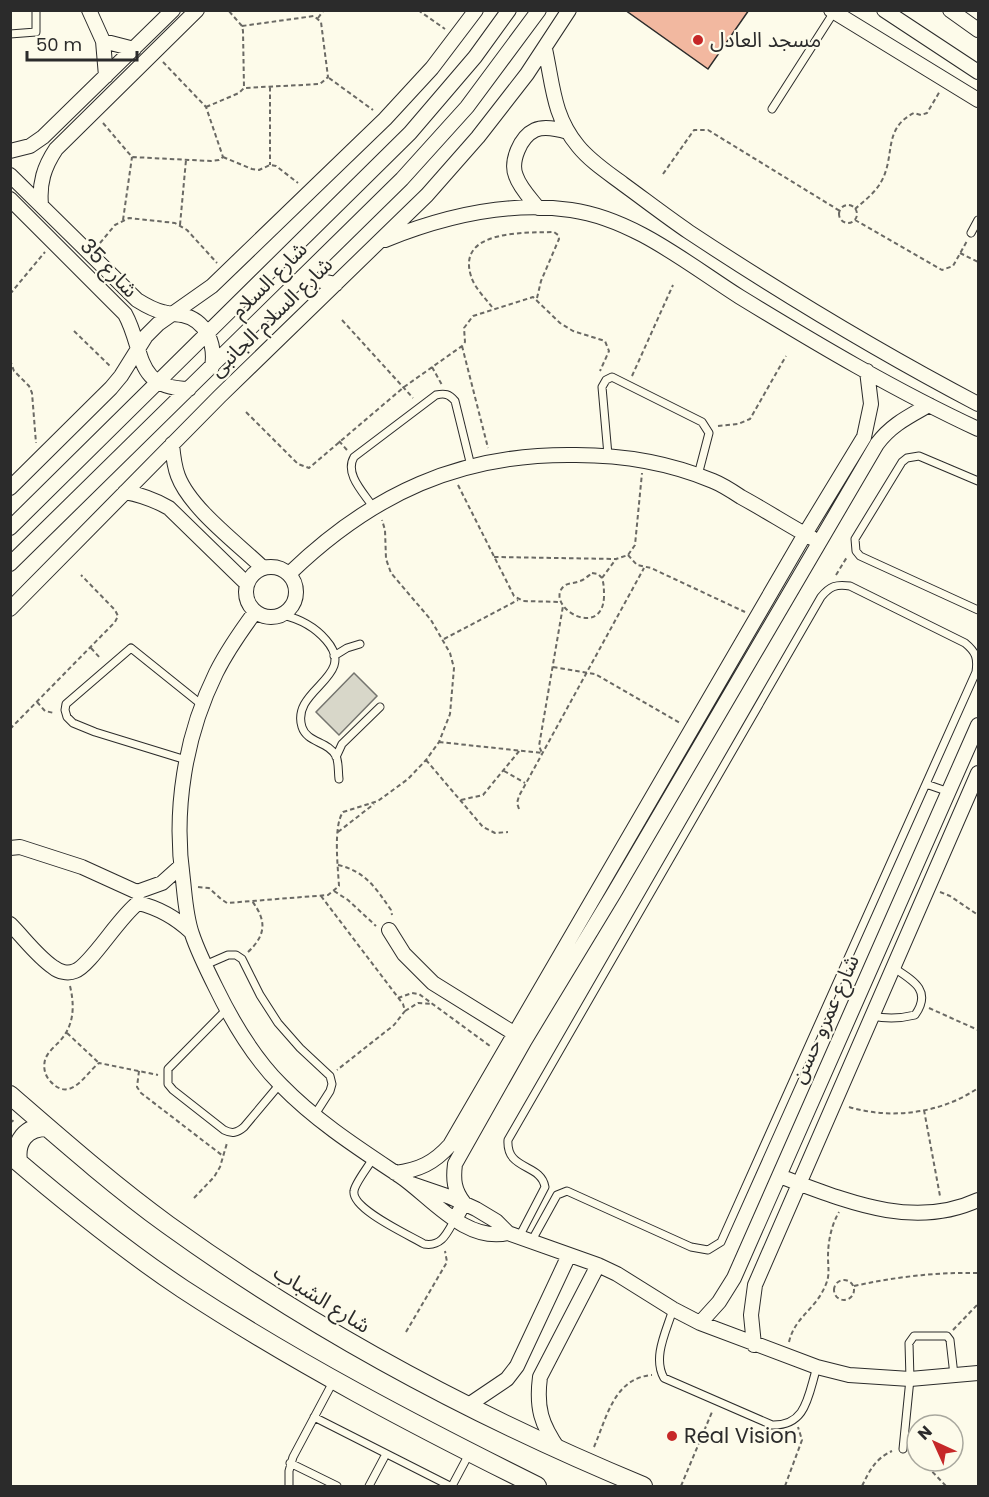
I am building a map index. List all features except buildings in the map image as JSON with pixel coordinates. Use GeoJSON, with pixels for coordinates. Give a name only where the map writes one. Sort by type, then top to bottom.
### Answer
{"type":"FeatureCollection","features":[{"type":"Feature","properties":{"kind":"street"},"geometry":{"type":"LineString","coordinates":[[89,10],[103,41],[106,76]]}},
{"type":"Feature","properties":{"kind":"street"},"geometry":{"type":"LineString","coordinates":[[10,151],[30,146],[43,137],[173,10]]}},
{"type":"Feature","properties":{"kind":"street"},"geometry":{"type":"LineString","coordinates":[[41,205],[41,181],[49,159],[56,149],[155,54],[197,10]]}},
{"type":"Feature","properties":{"kind":"street"},"geometry":{"type":"LineString","coordinates":[[10,488],[121,376],[146,336],[199,296],[226,272],[385,119],[432,68],[476,10]]}},
{"type":"Feature","properties":{"kind":"street","name":"شارع السلام"},"geometry":{"type":"LineString","coordinates":[[10,528],[410,133],[475,57],[509,10]]}},
{"type":"Feature","properties":{"kind":"street","name":"شارع السلام"},"geometry":{"type":"LineString","coordinates":[[10,564],[402,179],[467,107],[539,10]]}},
{"type":"Feature","properties":{"kind":"street","name":"شارع السلام الجانبى"},"geometry":{"type":"LineString","coordinates":[[10,609],[172,444],[427,195],[478,137],[546,46],[569,10]]}},
{"type":"Feature","properties":{"kind":"street"},"geometry":{"type":"LineString","coordinates":[[884,10],[978,72]]}},
{"type":"Feature","properties":{"kind":"street"},"geometry":{"type":"LineString","coordinates":[[950,10],[978,30]]}},
{"type":"Feature","properties":{"kind":"street"},"geometry":{"type":"LineString","coordinates":[[832,11],[978,99]]}},
{"type":"Feature","properties":{"kind":"street"},"geometry":{"type":"LineString","coordinates":[[525,30],[546,46],[551,88],[557,111],[578,147],[594,162],[666,216],[756,276],[846,331],[978,404]]}},
{"type":"Feature","properties":{"kind":"street"},"geometry":{"type":"LineString","coordinates":[[103,41],[134,49]]}},
{"type":"Feature","properties":{"kind":"street"},"geometry":{"type":"LineString","coordinates":[[538,208],[515,176],[515,158],[522,142],[535,130],[554,128],[568,132]]}},
{"type":"Feature","properties":{"kind":"street","name":"شارع 35"},"geometry":{"type":"LineString","coordinates":[[10,175],[137,300],[147,307],[191,319],[207,333]]}},
{"type":"Feature","properties":{"kind":"street","name":"شارع 35"},"geometry":{"type":"LineString","coordinates":[[10,199],[125,314],[131,325],[144,367],[157,381]]}},
{"type":"Feature","properties":{"kind":"street"},"geometry":{"type":"LineString","coordinates":[[380,242],[420,227],[471,214],[538,208],[573,210],[592,214],[674,253],[820,345],[929,405],[978,429]]}},
{"type":"Feature","properties":{"kind":"street"},"geometry":{"type":"LineString","coordinates":[[302,277],[336,284]]}},
{"type":"Feature","properties":{"kind":"street"},"geometry":{"type":"LineString","coordinates":[[207,333],[213,349],[212,367]]}},
{"type":"Feature","properties":{"kind":"street"},"geometry":{"type":"LineString","coordinates":[[395,1173],[420,1168],[440,1157],[450,1145],[502,1055],[520,1037],[614,893],[647,837],[818,541],[870,440],[871,404],[867,371]]}},
{"type":"Feature","properties":{"kind":"street"},"geometry":{"type":"LineString","coordinates":[[157,381],[167,386],[189,389]]}},
{"type":"Feature","properties":{"kind":"street"},"geometry":{"type":"LineString","coordinates":[[464,1203],[456,1192],[453,1178],[455,1164],[461,1150],[601,885],[805,534],[870,440],[929,405]]}},
{"type":"Feature","properties":{"kind":"street"},"geometry":{"type":"LineString","coordinates":[[172,444],[178,477],[186,491],[196,504],[262,567]]}},
{"type":"Feature","properties":{"kind":"street"},"geometry":{"type":"LineString","coordinates":[[290,573],[334,534],[373,507],[398,494],[471,466],[546,454],[608,455],[644,460],[698,475],[716,482],[818,541]]}},
{"type":"Feature","properties":{"kind":"street"},"geometry":{"type":"LineString","coordinates":[[125,492],[155,500],[181,519],[247,584]]}},
{"type":"Feature","properties":{"kind":"street"},"geometry":{"type":"LineString","coordinates":[[181,519],[196,504]]}},
{"type":"Feature","properties":{"kind":"street"},"geometry":{"type":"LineString","coordinates":[[272,566],[290,573],[297,591],[296,600],[291,609],[283,615],[273,617],[255,612],[246,594],[247,584],[253,574],[262,567],[272,566]]}},
{"type":"Feature","properties":{"kind":"street"},"geometry":{"type":"LineString","coordinates":[[255,612],[234,641],[202,705],[186,760],[179,834],[183,887],[191,932],[226,1010],[260,1061],[280,1084],[314,1116],[412,1184],[464,1203],[519,1237],[598,1266],[636,1284],[673,1309],[700,1323],[817,1367],[849,1375],[910,1378],[976,1375]]}},
{"type":"Feature","properties":{"kind":"street"},"geometry":{"type":"LineString","coordinates":[[721,680],[735,687]]}},
{"type":"Feature","properties":{"kind":"street","name":"شارع عمرو حسن"},"geometry":{"type":"LineString","coordinates":[[700,1323],[727,1290],[978,725]]}},
{"type":"Feature","properties":{"kind":"street","name":"شارع عمرو حسن"},"geometry":{"type":"LineString","coordinates":[[754,1345],[751,1315],[755,1285],[882,992],[929,888],[973,801],[978,773]]}},
{"type":"Feature","properties":{"kind":"street"},"geometry":{"type":"LineString","coordinates":[[949,792],[973,801]]}},
{"type":"Feature","properties":{"kind":"street"},"geometry":{"type":"LineString","coordinates":[[633,830],[647,837]]}},
{"type":"Feature","properties":{"kind":"street"},"geometry":{"type":"LineString","coordinates":[[10,848],[20,847],[82,867],[162,910],[191,932]]}},
{"type":"Feature","properties":{"kind":"street"},"geometry":{"type":"LineString","coordinates":[[10,924],[54,968],[64,972],[75,972],[84,966],[137,897],[162,883],[181,866]]}},
{"type":"Feature","properties":{"kind":"street"},"geometry":{"type":"LineString","coordinates":[[601,885],[614,893]]}},
{"type":"Feature","properties":{"kind":"street"},"geometry":{"type":"LineString","coordinates":[[389,930],[404,954],[433,983],[520,1037]]}},
{"type":"Feature","properties":{"kind":"street"},"geometry":{"type":"LineString","coordinates":[[864,985],[882,992]]}},
{"type":"Feature","properties":{"kind":"street","name":"شارع الشباب"},"geometry":{"type":"LineString","coordinates":[[10,1095],[115,1184],[167,1224],[230,1268],[360,1349],[560,1452],[643,1486]]}},
{"type":"Feature","properties":{"kind":"street"},"geometry":{"type":"LineString","coordinates":[[47,1127],[38,1127],[23,1136],[14,1158],[99,1227],[182,1288],[334,1380],[537,1486]]}},
{"type":"Feature","properties":{"kind":"street"},"geometry":{"type":"LineString","coordinates":[[779,1176],[847,1201],[894,1212],[943,1211],[978,1200]]}},
{"type":"Feature","properties":{"kind":"street"},"geometry":{"type":"LineString","coordinates":[[412,1184],[421,1195],[454,1219],[481,1232],[519,1237]]}},
{"type":"Feature","properties":{"kind":"street"},"geometry":{"type":"LineString","coordinates":[[454,1219],[464,1203]]}},
{"type":"Feature","properties":{"kind":"street"},"geometry":{"type":"LineString","coordinates":[[467,1406],[507,1379],[517,1366],[568,1255]]}},
{"type":"Feature","properties":{"kind":"street"},"geometry":{"type":"LineString","coordinates":[[560,1452],[541,1417],[537,1397],[540,1377],[598,1266]]}},
{"type":"Feature","properties":{"kind":"lane"},"geometry":{"type":"LineString","coordinates":[[10,34],[36,32],[36,10]]}},
{"type":"Feature","properties":{"kind":"lane"},"geometry":{"type":"LineString","coordinates":[[772,109],[832,11]]}},
{"type":"Feature","properties":{"kind":"lane"},"geometry":{"type":"LineString","coordinates":[[971,233],[978,220]]}},
{"type":"Feature","properties":{"kind":"lane"},"geometry":{"type":"LineString","coordinates":[[608,455],[602,387],[606,380],[612,377],[706,426],[709,433],[698,475]]}},
{"type":"Feature","properties":{"kind":"lane"},"geometry":{"type":"LineString","coordinates":[[373,507],[352,476],[351,463],[354,457],[436,395],[443,393],[450,395],[455,401],[471,466]]}},
{"type":"Feature","properties":{"kind":"lane"},"geometry":{"type":"LineString","coordinates":[[978,480],[919,456],[907,458],[902,462],[855,539],[860,556],[978,610]]}},
{"type":"Feature","properties":{"kind":"lane"},"geometry":{"type":"LineString","coordinates":[[838,584],[850,586],[965,643],[974,651],[978,661],[976,672],[721,1242],[708,1250],[690,1247],[567,1191],[557,1195],[519,1237],[545,1187],[540,1176],[511,1156],[507,1148],[508,1140],[809,617],[828,588],[838,584]]}},
{"type":"Feature","properties":{"kind":"lane"},"geometry":{"type":"LineString","coordinates":[[283,615],[303,621],[315,629],[331,646],[334,656],[331,675],[307,698],[302,706],[300,719],[302,729],[308,737],[325,745],[336,757]]}},
{"type":"Feature","properties":{"kind":"lane"},"geometry":{"type":"LineString","coordinates":[[334,656],[347,648],[360,644]]}},
{"type":"Feature","properties":{"kind":"lane"},"geometry":{"type":"LineString","coordinates":[[186,760],[73,723],[67,717],[66,704],[128,649],[134,649],[202,705]]}},
{"type":"Feature","properties":{"kind":"lane"},"geometry":{"type":"LineString","coordinates":[[339,779],[336,757],[339,750],[380,707]]}},
{"type":"Feature","properties":{"kind":"lane"},"geometry":{"type":"LineString","coordinates":[[325,745],[347,740]]}},
{"type":"Feature","properties":{"kind":"lane"},"geometry":{"type":"LineString","coordinates":[[926,784],[949,792]]}},
{"type":"Feature","properties":{"kind":"lane"},"geometry":{"type":"LineString","coordinates":[[205,965],[228,955],[236,955],[242,959],[260,995],[278,1023],[300,1048],[330,1076],[332,1084],[330,1091],[314,1116]]}},
{"type":"Feature","properties":{"kind":"lane"},"geometry":{"type":"LineString","coordinates":[[872,1016],[902,1019],[915,1015],[922,1005],[922,995],[917,986],[894,968]]}},
{"type":"Feature","properties":{"kind":"lane"},"geometry":{"type":"LineString","coordinates":[[226,1010],[168,1070],[166,1077],[173,1090],[230,1133],[238,1132],[244,1127],[280,1084]]}},
{"type":"Feature","properties":{"kind":"lane"},"geometry":{"type":"LineString","coordinates":[[373,1158],[354,1191],[359,1205],[424,1244],[439,1243],[454,1219]]}},
{"type":"Feature","properties":{"kind":"lane"},"geometry":{"type":"LineString","coordinates":[[673,1309],[658,1360],[664,1378],[772,1425],[794,1422],[802,1411],[817,1367]]}},
{"type":"Feature","properties":{"kind":"lane"},"geometry":{"type":"LineString","coordinates":[[903,1449],[910,1378],[909,1343],[911,1338],[914,1336],[947,1336],[950,1340],[954,1375]]}},
{"type":"Feature","properties":{"kind":"lane"},"geometry":{"type":"LineString","coordinates":[[289,1486],[290,1463],[334,1380]]}},
{"type":"Feature","properties":{"kind":"lane"},"geometry":{"type":"LineString","coordinates":[[314,1417],[451,1486],[470,1453]]}},
{"type":"Feature","properties":{"kind":"lane"},"geometry":{"type":"LineString","coordinates":[[369,1486],[386,1454]]}},
{"type":"Feature","properties":{"kind":"lane"},"geometry":{"type":"LineString","coordinates":[[290,1463],[338,1486]]}},
{"type":"Feature","properties":{"kind":"path"},"geometry":{"type":"LineString","coordinates":[[228,10],[242,26],[244,88]]}},
{"type":"Feature","properties":{"kind":"path"},"geometry":{"type":"LineString","coordinates":[[318,18],[324,10]]}},
{"type":"Feature","properties":{"kind":"path"},"geometry":{"type":"LineString","coordinates":[[418,10],[456,37]]}},
{"type":"Feature","properties":{"kind":"path"},"geometry":{"type":"LineString","coordinates":[[242,26],[314,16],[318,18],[321,22],[328,78],[385,119]]}},
{"type":"Feature","properties":{"kind":"path"},"geometry":{"type":"LineString","coordinates":[[155,54],[206,107],[224,157],[252,169],[259,170],[270,165],[276,166],[309,192]]}},
{"type":"Feature","properties":{"kind":"path"},"geometry":{"type":"LineString","coordinates":[[206,107],[239,93],[244,88],[320,84],[328,78]]}},
{"type":"Feature","properties":{"kind":"path"},"geometry":{"type":"LineString","coordinates":[[855,209],[882,181],[892,135],[897,125],[914,113],[921,115],[927,113],[946,80]]}},
{"type":"Feature","properties":{"kind":"path"},"geometry":{"type":"LineString","coordinates":[[270,87],[270,165]]}},
{"type":"Feature","properties":{"kind":"path"},"geometry":{"type":"LineString","coordinates":[[94,112],[132,156],[211,161],[224,157]]}},
{"type":"Feature","properties":{"kind":"path"},"geometry":{"type":"LineString","coordinates":[[663,174],[694,130],[708,130],[840,211]]}},
{"type":"Feature","properties":{"kind":"path"},"geometry":{"type":"LineString","coordinates":[[123,220],[132,156]]}},
{"type":"Feature","properties":{"kind":"path"},"geometry":{"type":"LineString","coordinates":[[180,225],[186,160]]}},
{"type":"Feature","properties":{"kind":"path"},"geometry":{"type":"LineString","coordinates":[[847,205],[855,209],[857,212],[855,220],[849,224],[840,218],[840,211],[847,205]]}},
{"type":"Feature","properties":{"kind":"path"},"geometry":{"type":"LineString","coordinates":[[90,254],[115,225],[129,218],[180,225],[226,272]]}},
{"type":"Feature","properties":{"kind":"path"},"geometry":{"type":"LineString","coordinates":[[855,220],[942,270],[953,266],[971,233]]}},
{"type":"Feature","properties":{"kind":"path"},"geometry":{"type":"LineString","coordinates":[[492,308],[471,278],[472,255],[478,245],[506,233],[554,232],[558,235],[559,239],[541,281],[537,298]]}},
{"type":"Feature","properties":{"kind":"path"},"geometry":{"type":"LineString","coordinates":[[10,294],[54,242]]}},
{"type":"Feature","properties":{"kind":"path"},"geometry":{"type":"LineString","coordinates":[[960,253],[978,262]]}},
{"type":"Feature","properties":{"kind":"path"},"geometry":{"type":"LineString","coordinates":[[628,384],[673,285]]}},
{"type":"Feature","properties":{"kind":"path"},"geometry":{"type":"LineString","coordinates":[[246,412],[298,464],[309,468],[404,387],[462,346],[465,342],[464,328],[468,319],[492,308],[528,298],[537,298],[560,323],[573,331],[604,341],[609,351],[600,370],[606,380]]}},
{"type":"Feature","properties":{"kind":"path"},"geometry":{"type":"LineString","coordinates":[[342,320],[420,407]]}},
{"type":"Feature","properties":{"kind":"path"},"geometry":{"type":"LineString","coordinates":[[74,331],[121,376]]}},
{"type":"Feature","properties":{"kind":"path"},"geometry":{"type":"LineString","coordinates":[[462,346],[491,461]]}},
{"type":"Feature","properties":{"kind":"path"},"geometry":{"type":"LineString","coordinates":[[706,426],[738,424],[750,419],[786,356]]}},
{"type":"Feature","properties":{"kind":"path"},"geometry":{"type":"LineString","coordinates":[[10,360],[14,371],[29,386],[32,393],[38,461]]}},
{"type":"Feature","properties":{"kind":"path"},"geometry":{"type":"LineString","coordinates":[[432,367],[438,374],[443,393]]}},
{"type":"Feature","properties":{"kind":"path"},"geometry":{"type":"LineString","coordinates":[[494,557],[616,559],[628,555],[635,545],[644,460]]}},
{"type":"Feature","properties":{"kind":"path"},"geometry":{"type":"LineString","coordinates":[[451,472],[511,591],[519,600]]}},
{"type":"Feature","properties":{"kind":"path"},"geometry":{"type":"LineString","coordinates":[[338,832],[408,779],[439,742],[450,714],[454,668],[450,653],[444,639],[430,620],[391,573],[386,559],[385,530],[381,518],[373,507]]}},
{"type":"Feature","properties":{"kind":"path"},"geometry":{"type":"LineString","coordinates":[[828,588],[855,545]]}},
{"type":"Feature","properties":{"kind":"path"},"geometry":{"type":"LineString","coordinates":[[628,555],[637,565],[651,568],[757,617]]}},
{"type":"Feature","properties":{"kind":"path"},"geometry":{"type":"LineString","coordinates":[[602,578],[592,573],[581,581],[567,584],[559,595],[560,602],[577,617],[584,619],[598,613],[603,607],[602,578],[616,559]]}},
{"type":"Feature","properties":{"kind":"path"},"geometry":{"type":"LineString","coordinates":[[519,809],[517,803],[525,783],[644,568]]}},
{"type":"Feature","properties":{"kind":"path"},"geometry":{"type":"LineString","coordinates":[[10,729],[115,622],[117,616],[115,610],[81,575]]}},
{"type":"Feature","properties":{"kind":"path"},"geometry":{"type":"LineString","coordinates":[[444,639],[519,600],[560,602]]}},
{"type":"Feature","properties":{"kind":"path"},"geometry":{"type":"LineString","coordinates":[[542,753],[539,746],[563,606]]}},
{"type":"Feature","properties":{"kind":"path"},"geometry":{"type":"LineString","coordinates":[[91,648],[108,666]]}},
{"type":"Feature","properties":{"kind":"path"},"geometry":{"type":"LineString","coordinates":[[553,667],[595,674],[692,730]]}},
{"type":"Feature","properties":{"kind":"path"},"geometry":{"type":"LineString","coordinates":[[37,702],[45,711],[55,713],[65,710]]}},
{"type":"Feature","properties":{"kind":"path"},"geometry":{"type":"LineString","coordinates":[[439,742],[542,753]]}},
{"type":"Feature","properties":{"kind":"path"},"geometry":{"type":"LineString","coordinates":[[461,800],[483,795],[520,750]]}},
{"type":"Feature","properties":{"kind":"path"},"geometry":{"type":"LineString","coordinates":[[426,760],[488,831],[508,832]]}},
{"type":"Feature","properties":{"kind":"path"},"geometry":{"type":"LineString","coordinates":[[504,771],[525,783]]}},
{"type":"Feature","properties":{"kind":"path"},"geometry":{"type":"LineString","coordinates":[[183,887],[209,888],[227,903],[321,896],[334,891],[339,886],[340,816],[343,812],[378,801]]}},
{"type":"Feature","properties":{"kind":"path"},"geometry":{"type":"LineString","coordinates":[[334,891],[348,900],[376,926],[389,930],[392,924],[391,910],[375,887],[359,872],[338,866]]}},
{"type":"Feature","properties":{"kind":"path"},"geometry":{"type":"LineString","coordinates":[[929,888],[951,896],[978,915]]}},
{"type":"Feature","properties":{"kind":"path"},"geometry":{"type":"LineString","coordinates":[[321,896],[403,1004],[405,1011]]}},
{"type":"Feature","properties":{"kind":"path"},"geometry":{"type":"LineString","coordinates":[[242,959],[262,936],[263,923],[252,901]]}},
{"type":"Feature","properties":{"kind":"path"},"geometry":{"type":"LineString","coordinates":[[64,972],[69,984],[73,1009],[67,1033],[45,1060],[44,1069],[47,1078],[54,1085],[63,1089],[73,1088],[81,1083],[99,1063]]}},
{"type":"Feature","properties":{"kind":"path"},"geometry":{"type":"LineString","coordinates":[[398,998],[405,994],[419,994],[502,1055]]}},
{"type":"Feature","properties":{"kind":"path"},"geometry":{"type":"LineString","coordinates":[[330,1076],[394,1025],[405,1011],[418,1003],[433,1005]]}},
{"type":"Feature","properties":{"kind":"path"},"geometry":{"type":"LineString","coordinates":[[922,1005],[978,1030]]}},
{"type":"Feature","properties":{"kind":"path"},"geometry":{"type":"LineString","coordinates":[[67,1033],[99,1063],[166,1077]]}},
{"type":"Feature","properties":{"kind":"path"},"geometry":{"type":"LineString","coordinates":[[139,1071],[137,1087],[141,1093],[223,1156]]}},
{"type":"Feature","properties":{"kind":"path"},"geometry":{"type":"LineString","coordinates":[[834,1102],[856,1109],[879,1112],[924,1110],[945,1106],[978,1088]]}},
{"type":"Feature","properties":{"kind":"path"},"geometry":{"type":"LineString","coordinates":[[924,1110],[943,1211]]}},
{"type":"Feature","properties":{"kind":"path"},"geometry":{"type":"LineString","coordinates":[[194,1198],[214,1177],[220,1167],[230,1133]]}},
{"type":"Feature","properties":{"kind":"path"},"geometry":{"type":"LineString","coordinates":[[786,1356],[797,1322],[816,1305],[826,1287],[830,1236],[838,1215],[847,1201]]}},
{"type":"Feature","properties":{"kind":"path"},"geometry":{"type":"LineString","coordinates":[[406,1332],[447,1262],[447,1256],[439,1243]]}},
{"type":"Feature","properties":{"kind":"path"},"geometry":{"type":"LineString","coordinates":[[854,1286],[891,1277],[978,1273]]}},
{"type":"Feature","properties":{"kind":"path"},"geometry":{"type":"LineString","coordinates":[[833,1288],[836,1283],[846,1280],[854,1286]]}},
{"type":"Feature","properties":{"kind":"path"},"geometry":{"type":"LineString","coordinates":[[833,1288],[836,1297],[844,1300],[852,1296],[854,1286]]}},
{"type":"Feature","properties":{"kind":"path"},"geometry":{"type":"LineString","coordinates":[[826,1287],[833,1288]]}},
{"type":"Feature","properties":{"kind":"path"},"geometry":{"type":"LineString","coordinates":[[947,1336],[978,1304]]}},
{"type":"Feature","properties":{"kind":"path"},"geometry":{"type":"LineString","coordinates":[[587,1463],[618,1392],[627,1382],[638,1376],[651,1375],[664,1378]]}},
{"type":"Feature","properties":{"kind":"path"},"geometry":{"type":"LineString","coordinates":[[681,1486],[716,1401]]}},
{"type":"Feature","properties":{"kind":"path"},"geometry":{"type":"LineString","coordinates":[[785,1486],[802,1440],[800,1430],[794,1422]]}},
{"type":"Feature","properties":{"kind":"path"},"geometry":{"type":"LineString","coordinates":[[862,1486],[871,1467],[880,1458],[891,1451],[903,1449]]}},
{"type":"Feature","properties":{"kind":"path"},"geometry":{"type":"LineString","coordinates":[[934,1473],[946,1486]]}},
{"type":"Feature","properties":{"kind":"shaded area"},"geometry":{"type":"Polygon","coordinates":[[[354,673],[377,696],[339,735],[316,712],[354,673]]]}},
{"type":"Feature","properties":{"kind":"place","name":"مسجد العادل"},"geometry":{"type":"Point","coordinates":[698,40]}},
{"type":"Feature","properties":{"kind":"place","name":"Real Vision"},"geometry":{"type":"Point","coordinates":[672,1436]}}]}
